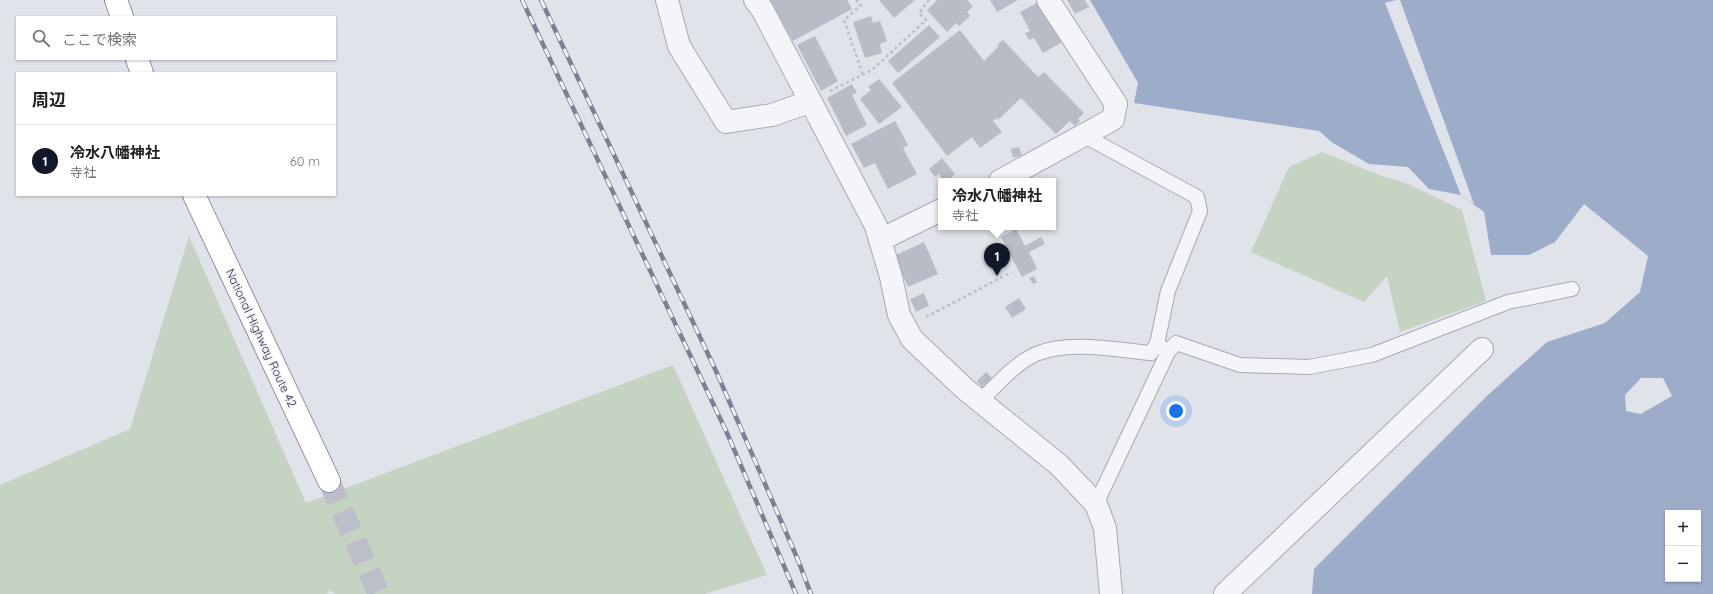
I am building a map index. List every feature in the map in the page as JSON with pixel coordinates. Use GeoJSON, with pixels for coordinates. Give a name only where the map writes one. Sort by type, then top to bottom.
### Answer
{"type":"FeatureCollection","features":[{"type":"Feature","properties":{"kind":"highway"},"geometry":{"type":"LineString","coordinates":[[116,0],[122,16]]}},
{"type":"Feature","properties":{"kind":"highway"},"geometry":{"type":"LineString","coordinates":[[137,60],[142,72]]}},
{"type":"Feature","properties":{"kind":"highway","name":"National Highway Route 42"},"geometry":{"type":"LineString","coordinates":[[194,196],[328,481]]}},
{"type":"Feature","properties":{"kind":"street"},"geometry":{"type":"LineString","coordinates":[[667,0],[679,46],[726,122],[772,115],[809,102]]}},
{"type":"Feature","properties":{"kind":"street"},"geometry":{"type":"LineString","coordinates":[[755,0],[762,9],[809,102],[851,176],[876,226],[900,315],[912,339],[980,401],[1059,465],[1096,504],[1105,528],[1111,594]]}},
{"type":"Feature","properties":{"kind":"street"},"geometry":{"type":"LineString","coordinates":[[1005,178],[1113,119],[1116,104],[1048,0]]}},
{"type":"Feature","properties":{"kind":"street"},"geometry":{"type":"LineString","coordinates":[[880,240],[938,211]]}},
{"type":"Feature","properties":{"kind":"street"},"geometry":{"type":"LineString","coordinates":[[1225,594],[1482,350]]}},
{"type":"Feature","properties":{"kind":"lane"},"geometry":{"type":"LineString","coordinates":[[1084,135],[1197,197],[1200,211],[1168,290],[1162,348],[1096,504]]}},
{"type":"Feature","properties":{"kind":"lane"},"geometry":{"type":"LineString","coordinates":[[980,401],[1017,366],[1037,354],[1070,346],[1151,353],[1176,343],[1240,365],[1309,368],[1372,355],[1508,302],[1572,289]]}},
{"type":"Feature","properties":{"kind":"path"},"geometry":{"type":"LineString","coordinates":[[856,0],[861,5],[844,20],[863,75]]}},
{"type":"Feature","properties":{"kind":"path"},"geometry":{"type":"LineString","coordinates":[[809,102],[872,70],[926,20],[919,13],[929,0]]}},
{"type":"Feature","properties":{"kind":"path"},"geometry":{"type":"LineString","coordinates":[[906,328],[1012,272]]}},
{"type":"Feature","properties":{"kind":"green space"},"geometry":{"type":"Polygon","coordinates":[[[1322,152],[1382,176],[1408,184],[1462,210],[1486,301],[1400,332],[1387,276],[1364,302],[1251,252],[1289,167],[1322,152]]]}},
{"type":"Feature","properties":{"kind":"green space"},"geometry":{"type":"Polygon","coordinates":[[[189,236],[306,503],[673,365],[767,575],[704,594],[335,594],[330,590],[327,594],[0,594],[0,485],[130,429],[189,236]]]}},
{"type":"Feature","properties":{"kind":"water"},"geometry":{"type":"Polygon","coordinates":[[[1090,0],[1713,0],[1713,594],[1312,594],[1314,569],[1488,395],[1547,342],[1605,323],[1640,292],[1648,256],[1584,204],[1555,242],[1529,255],[1491,255],[1484,212],[1461,195],[1429,189],[1408,167],[1369,164],[1333,143],[1319,131],[1134,103],[1138,83],[1090,0]],[[1641,378],[1625,395],[1626,411],[1641,414],[1672,396],[1663,378],[1641,378]]]}},
{"type":"Feature","properties":{"kind":"pier"},"geometry":{"type":"Polygon","coordinates":[[[1400,0],[1474,204],[1461,195],[1385,3],[1400,0]]]}},
{"type":"Feature","properties":{"kind":"building"},"geometry":{"type":"Polygon","coordinates":[[[770,0],[847,0],[852,9],[793,41],[770,0]]]}},
{"type":"Feature","properties":{"kind":"building"},"geometry":{"type":"Polygon","coordinates":[[[879,0],[915,0],[894,18],[879,0]]]}},
{"type":"Feature","properties":{"kind":"building"},"geometry":{"type":"Polygon","coordinates":[[[937,0],[967,0],[973,6],[967,12],[970,16],[959,26],[956,23],[947,32],[927,10],[937,0]]]}},
{"type":"Feature","properties":{"kind":"building"},"geometry":{"type":"Polygon","coordinates":[[[990,0],[1018,0],[997,12],[990,0]]]}},
{"type":"Feature","properties":{"kind":"building"},"geometry":{"type":"Polygon","coordinates":[[[1067,0],[1085,0],[1089,7],[1075,14],[1067,0]]]}},
{"type":"Feature","properties":{"kind":"building"},"geometry":{"type":"Polygon","coordinates":[[[1037,3],[1047,21],[1052,18],[1064,41],[1043,53],[1034,38],[1029,40],[1025,33],[1030,31],[1020,12],[1037,3]]]}},
{"type":"Feature","properties":{"kind":"building"},"geometry":{"type":"Polygon","coordinates":[[[871,16],[873,23],[880,21],[887,41],[880,44],[882,53],[865,58],[853,22],[871,16]]]}},
{"type":"Feature","properties":{"kind":"building"},"geometry":{"type":"Polygon","coordinates":[[[929,25],[940,37],[898,73],[888,61],[929,25]]]}},
{"type":"Feature","properties":{"kind":"building"},"geometry":{"type":"Polygon","coordinates":[[[960,30],[984,61],[1003,40],[1038,77],[1044,72],[1084,113],[1078,119],[1080,121],[1075,126],[1070,121],[1056,134],[1021,98],[998,120],[997,118],[993,121],[1002,132],[980,148],[972,137],[947,156],[892,83],[960,30]]]}},
{"type":"Feature","properties":{"kind":"building"},"geometry":{"type":"Polygon","coordinates":[[[815,36],[838,81],[821,91],[797,45],[815,36]]]}},
{"type":"Feature","properties":{"kind":"building"},"geometry":{"type":"Polygon","coordinates":[[[879,79],[902,107],[879,124],[860,99],[871,90],[868,87],[879,79]]]}},
{"type":"Feature","properties":{"kind":"building"},"geometry":{"type":"Polygon","coordinates":[[[852,84],[857,93],[852,95],[867,125],[846,136],[827,98],[852,84]]]}},
{"type":"Feature","properties":{"kind":"building"},"geometry":{"type":"Polygon","coordinates":[[[895,121],[908,145],[903,148],[917,174],[888,189],[875,163],[864,168],[851,144],[895,121]]]}},
{"type":"Feature","properties":{"kind":"building"},"geometry":{"type":"Polygon","coordinates":[[[1019,147],[1022,155],[1013,158],[1011,149],[1019,147]]]}},
{"type":"Feature","properties":{"kind":"building"},"geometry":{"type":"Polygon","coordinates":[[[942,158],[955,174],[950,178],[942,178],[939,174],[935,177],[929,169],[942,158]]]}},
{"type":"Feature","properties":{"kind":"building"},"geometry":{"type":"Polygon","coordinates":[[[1017,230],[1025,246],[1041,237],[1045,244],[1029,252],[1037,269],[1022,277],[1001,237],[1017,230]]]}},
{"type":"Feature","properties":{"kind":"building"},"geometry":{"type":"Polygon","coordinates":[[[924,242],[938,274],[908,287],[894,256],[924,242]]]}},
{"type":"Feature","properties":{"kind":"building"},"geometry":{"type":"Polygon","coordinates":[[[1034,276],[1037,282],[1033,284],[1029,278],[1034,276]]]}},
{"type":"Feature","properties":{"kind":"building"},"geometry":{"type":"Polygon","coordinates":[[[924,293],[929,306],[916,312],[910,299],[924,293]]]}},
{"type":"Feature","properties":{"kind":"building"},"geometry":{"type":"Polygon","coordinates":[[[1019,298],[1026,309],[1012,318],[1005,307],[1019,298]]]}},
{"type":"Feature","properties":{"kind":"building"},"geometry":{"type":"Polygon","coordinates":[[[986,372],[992,378],[982,387],[977,381],[986,372]]]}},
{"type":"Feature","properties":{"kind":"tunnel"},"geometry":{"type":"LineString","coordinates":[[329,481],[379,594]]}},
{"type":"Feature","properties":{"kind":"railway"},"geometry":{"type":"LineString","coordinates":[[522,0],[727,433],[796,594]]}},
{"type":"Feature","properties":{"kind":"railway"},"geometry":{"type":"LineString","coordinates":[[541,0],[716,371],[798,560],[811,594]]}},
{"type":"Feature","properties":{"kind":"place","name":"冷水八幡神社"},"geometry":{"type":"Point","coordinates":[997,276]}}]}
